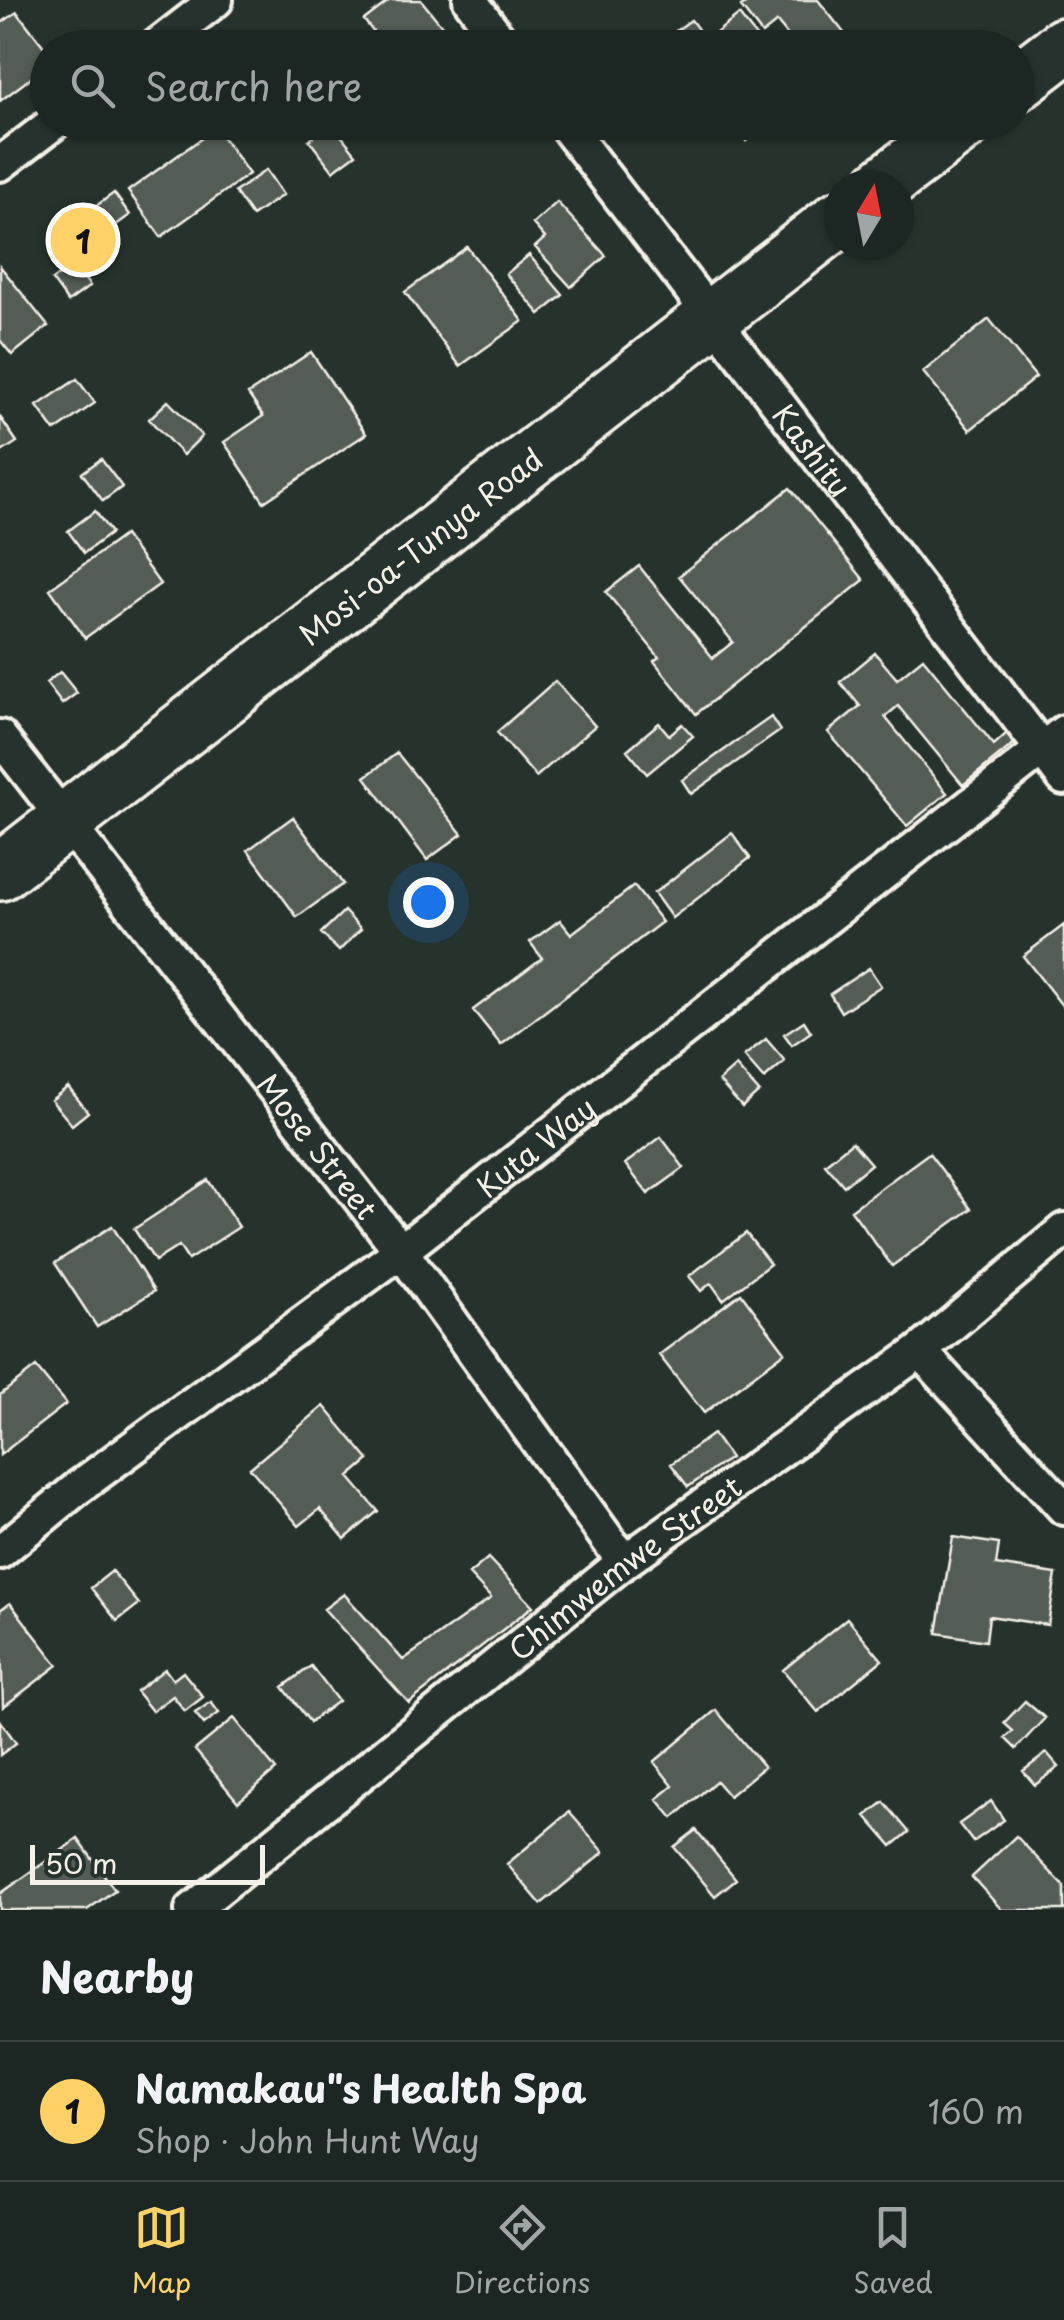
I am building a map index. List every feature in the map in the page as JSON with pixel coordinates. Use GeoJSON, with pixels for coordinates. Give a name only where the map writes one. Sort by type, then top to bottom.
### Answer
{"type":"FeatureCollection","features":[{"type":"Feature","properties":{"kind":"highway"},"geometry":{"type":"LineString","coordinates":[[1034,69],[1064,46]]}},
{"type":"Feature","properties":{"kind":"highway"},"geometry":{"type":"LineString","coordinates":[[902,170],[941,140]]}},
{"type":"Feature","properties":{"kind":"highway","name":"Mosi-oa-Tunya Road"},"geometry":{"type":"LineString","coordinates":[[0,872],[824,230]]}},
{"type":"Feature","properties":{"kind":"street"},"geometry":{"type":"LineString","coordinates":[[177,30],[216,0]]}},
{"type":"Feature","properties":{"kind":"street"},"geometry":{"type":"LineString","coordinates":[[470,0],[492,30]]}},
{"type":"Feature","properties":{"kind":"street"},"geometry":{"type":"LineString","coordinates":[[0,164],[31,140]]}},
{"type":"Feature","properties":{"kind":"street","name":"Kashitu"},"geometry":{"type":"LineString","coordinates":[[577,140],[710,317],[1052,740],[1064,778]]}},
{"type":"Feature","properties":{"kind":"street","name":"Mose Street"},"geometry":{"type":"LineString","coordinates":[[0,737],[400,1251],[624,1562]]}},
{"type":"Feature","properties":{"kind":"street","name":"Kuta Way"},"geometry":{"type":"LineString","coordinates":[[0,1552],[79,1486],[400,1251],[1052,740]]}},
{"type":"Feature","properties":{"kind":"street","name":"Chimwemwe Street"},"geometry":{"type":"LineString","coordinates":[[192,1910],[624,1562],[920,1351],[1064,1230]]}},
{"type":"Feature","properties":{"kind":"street"},"geometry":{"type":"LineString","coordinates":[[920,1351],[1064,1508]]}},
{"type":"Feature","properties":{"kind":"building"},"geometry":{"type":"Polygon","coordinates":[[[390,0],[421,0],[445,30],[372,30],[364,20],[390,0]]]}},
{"type":"Feature","properties":{"kind":"building"},"geometry":{"type":"Polygon","coordinates":[[[751,0],[818,0],[842,30],[783,30],[777,22],[767,30],[759,30],[741,7],[751,0]]]}},
{"type":"Feature","properties":{"kind":"building"},"geometry":{"type":"Polygon","coordinates":[[[17,12],[31,30],[30,78],[0,101],[0,24],[17,12]]]}},
{"type":"Feature","properties":{"kind":"building"},"geometry":{"type":"Polygon","coordinates":[[[739,15],[751,30],[720,30],[739,15]]]}},
{"type":"Feature","properties":{"kind":"building"},"geometry":{"type":"Polygon","coordinates":[[[691,20],[699,30],[677,30],[691,20]]]}},
{"type":"Feature","properties":{"kind":"building"},"geometry":{"type":"Polygon","coordinates":[[[199,140],[225,140],[249,174],[161,237],[128,191],[199,140]]]}},
{"type":"Feature","properties":{"kind":"building"},"geometry":{"type":"Polygon","coordinates":[[[309,140],[345,140],[356,154],[333,171],[309,140]]]}},
{"type":"Feature","properties":{"kind":"building"},"geometry":{"type":"Polygon","coordinates":[[[266,170],[283,195],[252,216],[235,192],[266,170]]]}},
{"type":"Feature","properties":{"kind":"building"},"geometry":{"type":"Polygon","coordinates":[[[114,193],[130,215],[112,228],[96,206],[114,193]]]}},
{"type":"Feature","properties":{"kind":"building"},"geometry":{"type":"Polygon","coordinates":[[[557,202],[606,256],[571,287],[535,247],[545,238],[533,224],[557,202]]]}},
{"type":"Feature","properties":{"kind":"building"},"geometry":{"type":"Polygon","coordinates":[[[91,213],[121,246],[89,274],[59,241],[91,213]]]}},
{"type":"Feature","properties":{"kind":"building"},"geometry":{"type":"Polygon","coordinates":[[[467,247],[523,321],[460,366],[405,292],[467,247]]]}},
{"type":"Feature","properties":{"kind":"building"},"geometry":{"type":"Polygon","coordinates":[[[529,255],[563,295],[540,314],[506,274],[529,255]]]}},
{"type":"Feature","properties":{"kind":"building"},"geometry":{"type":"Polygon","coordinates":[[[73,264],[90,286],[68,302],[52,280],[73,264]]]}},
{"type":"Feature","properties":{"kind":"building"},"geometry":{"type":"Polygon","coordinates":[[[0,266],[48,326],[12,355],[0,340],[0,266]]]}},
{"type":"Feature","properties":{"kind":"building"},"geometry":{"type":"Polygon","coordinates":[[[989,319],[1036,377],[970,430],[923,372],[989,319]]]}},
{"type":"Feature","properties":{"kind":"building"},"geometry":{"type":"Polygon","coordinates":[[[311,352],[366,434],[264,502],[224,442],[263,416],[248,394],[311,352]]]}},
{"type":"Feature","properties":{"kind":"building"},"geometry":{"type":"Polygon","coordinates":[[[77,379],[95,403],[55,431],[37,406],[77,379]]]}},
{"type":"Feature","properties":{"kind":"building"},"geometry":{"type":"Polygon","coordinates":[[[168,401],[202,436],[183,455],[149,419],[168,401]]]}},
{"type":"Feature","properties":{"kind":"building"},"geometry":{"type":"Polygon","coordinates":[[[0,417],[17,442],[0,453],[0,417]]]}},
{"type":"Feature","properties":{"kind":"building"},"geometry":{"type":"Polygon","coordinates":[[[101,459],[122,487],[103,501],[82,473],[101,459]]]}},
{"type":"Feature","properties":{"kind":"building"},"geometry":{"type":"Polygon","coordinates":[[[790,488],[864,580],[696,714],[654,661],[659,657],[606,592],[639,566],[713,658],[733,642],[679,576],[790,488]]]}},
{"type":"Feature","properties":{"kind":"building"},"geometry":{"type":"Polygon","coordinates":[[[95,511],[111,533],[84,553],[68,531],[95,511]]]}},
{"type":"Feature","properties":{"kind":"building"},"geometry":{"type":"Polygon","coordinates":[[[124,535],[160,584],[85,638],[50,589],[124,535]]]}},
{"type":"Feature","properties":{"kind":"building"},"geometry":{"type":"Polygon","coordinates":[[[875,653],[897,679],[923,658],[994,745],[1008,732],[1016,742],[963,785],[898,706],[885,717],[947,793],[907,826],[828,732],[860,706],[840,682],[875,653]]]}},
{"type":"Feature","properties":{"kind":"building"},"geometry":{"type":"Polygon","coordinates":[[[60,672],[77,693],[62,704],[46,683],[60,672]]]}},
{"type":"Feature","properties":{"kind":"building"},"geometry":{"type":"Polygon","coordinates":[[[555,681],[595,726],[536,777],[497,732],[555,681]]]}},
{"type":"Feature","properties":{"kind":"building"},"geometry":{"type":"Polygon","coordinates":[[[771,717],[780,731],[691,794],[682,780],[771,717]]]}},
{"type":"Feature","properties":{"kind":"building"},"geometry":{"type":"Polygon","coordinates":[[[659,723],[669,735],[682,724],[693,736],[647,774],[627,750],[659,723]]]}},
{"type":"Feature","properties":{"kind":"building"},"geometry":{"type":"Polygon","coordinates":[[[397,753],[462,834],[427,860],[365,777],[397,753]]]}},
{"type":"Feature","properties":{"kind":"building"},"geometry":{"type":"Polygon","coordinates":[[[293,817],[343,884],[297,917],[248,850],[293,817]]]}},
{"type":"Feature","properties":{"kind":"building"},"geometry":{"type":"Polygon","coordinates":[[[732,833],[750,858],[672,918],[654,893],[732,833]]]}},
{"type":"Feature","properties":{"kind":"building"},"geometry":{"type":"Polygon","coordinates":[[[634,886],[662,922],[501,1045],[473,1010],[542,958],[530,942],[560,920],[571,934],[634,886]]]}},
{"type":"Feature","properties":{"kind":"building"},"geometry":{"type":"Polygon","coordinates":[[[344,911],[361,929],[339,951],[321,933],[344,911]]]}},
{"type":"Feature","properties":{"kind":"building"},"geometry":{"type":"Polygon","coordinates":[[[1064,925],[1064,1008],[1023,956],[1064,925]]]}},
{"type":"Feature","properties":{"kind":"building"},"geometry":{"type":"Polygon","coordinates":[[[869,968],[881,986],[841,1012],[830,994],[869,968]]]}},
{"type":"Feature","properties":{"kind":"building"},"geometry":{"type":"Polygon","coordinates":[[[804,1021],[811,1032],[792,1045],[784,1034],[804,1021]]]}},
{"type":"Feature","properties":{"kind":"building"},"geometry":{"type":"Polygon","coordinates":[[[766,1039],[785,1061],[764,1079],[744,1056],[766,1039]]]}},
{"type":"Feature","properties":{"kind":"building"},"geometry":{"type":"Polygon","coordinates":[[[736,1066],[759,1092],[742,1107],[719,1081],[736,1066]]]}},
{"type":"Feature","properties":{"kind":"building"},"geometry":{"type":"Polygon","coordinates":[[[68,1087],[88,1112],[72,1125],[51,1100],[68,1087]]]}},
{"type":"Feature","properties":{"kind":"building"},"geometry":{"type":"Polygon","coordinates":[[[661,1137],[684,1168],[648,1194],[625,1164],[661,1137]]]}},
{"type":"Feature","properties":{"kind":"building"},"geometry":{"type":"Polygon","coordinates":[[[852,1142],[871,1164],[844,1186],[825,1164],[852,1142]]]}},
{"type":"Feature","properties":{"kind":"building"},"geometry":{"type":"Polygon","coordinates":[[[929,1153],[971,1209],[892,1266],[851,1210],[929,1153]]]}},
{"type":"Feature","properties":{"kind":"building"},"geometry":{"type":"Polygon","coordinates":[[[208,1180],[239,1227],[188,1260],[179,1246],[155,1261],[134,1229],[208,1180]]]}},
{"type":"Feature","properties":{"kind":"building"},"geometry":{"type":"Polygon","coordinates":[[[112,1226],[154,1291],[97,1327],[55,1263],[112,1226]]]}},
{"type":"Feature","properties":{"kind":"building"},"geometry":{"type":"Polygon","coordinates":[[[746,1233],[770,1264],[723,1300],[711,1283],[701,1291],[689,1276],[746,1233]]]}},
{"type":"Feature","properties":{"kind":"building"},"geometry":{"type":"Polygon","coordinates":[[[741,1293],[785,1352],[704,1413],[659,1355],[741,1293]]]}},
{"type":"Feature","properties":{"kind":"building"},"geometry":{"type":"Polygon","coordinates":[[[36,1367],[66,1404],[0,1455],[0,1395],[36,1367]]]}},
{"type":"Feature","properties":{"kind":"building"},"geometry":{"type":"Polygon","coordinates":[[[324,1406],[369,1460],[349,1477],[378,1511],[345,1539],[320,1509],[299,1526],[250,1468],[324,1406]]]}},
{"type":"Feature","properties":{"kind":"building"},"geometry":{"type":"Polygon","coordinates":[[[713,1434],[730,1458],[688,1487],[671,1464],[713,1434]]]}},
{"type":"Feature","properties":{"kind":"building"},"geometry":{"type":"Polygon","coordinates":[[[953,1537],[999,1544],[996,1565],[1056,1574],[1048,1625],[989,1616],[986,1641],[937,1633],[953,1537]]]}},
{"type":"Feature","properties":{"kind":"building"},"geometry":{"type":"Polygon","coordinates":[[[488,1558],[533,1606],[409,1703],[324,1609],[344,1594],[403,1660],[491,1598],[469,1574],[488,1558]]]}},
{"type":"Feature","properties":{"kind":"building"},"geometry":{"type":"Polygon","coordinates":[[[112,1571],[139,1604],[117,1621],[91,1588],[112,1571]]]}},
{"type":"Feature","properties":{"kind":"building"},"geometry":{"type":"Polygon","coordinates":[[[10,1603],[58,1665],[3,1707],[0,1610],[10,1603]]]}},
{"type":"Feature","properties":{"kind":"building"},"geometry":{"type":"Polygon","coordinates":[[[847,1618],[882,1660],[818,1712],[783,1670],[847,1618]]]}},
{"type":"Feature","properties":{"kind":"building"},"geometry":{"type":"Polygon","coordinates":[[[311,1666],[338,1701],[310,1722],[283,1687],[311,1666]]]}},
{"type":"Feature","properties":{"kind":"building"},"geometry":{"type":"Polygon","coordinates":[[[165,1669],[173,1680],[183,1672],[203,1697],[185,1711],[173,1696],[152,1711],[136,1691],[165,1669]]]}},
{"type":"Feature","properties":{"kind":"building"},"geometry":{"type":"Polygon","coordinates":[[[1025,1701],[1045,1718],[1016,1749],[1005,1738],[1013,1731],[1004,1723],[1025,1701]]]}},
{"type":"Feature","properties":{"kind":"building"},"geometry":{"type":"Polygon","coordinates":[[[211,1702],[219,1713],[204,1724],[195,1713],[211,1702]]]}},
{"type":"Feature","properties":{"kind":"building"},"geometry":{"type":"Polygon","coordinates":[[[716,1710],[764,1767],[729,1796],[716,1781],[673,1818],[657,1799],[673,1786],[654,1762],[716,1710]]]}},
{"type":"Feature","properties":{"kind":"building"},"geometry":{"type":"Polygon","coordinates":[[[234,1718],[276,1770],[238,1802],[195,1750],[234,1718]]]}},
{"type":"Feature","properties":{"kind":"building"},"geometry":{"type":"Polygon","coordinates":[[[0,1720],[16,1743],[0,1755],[0,1720]]]}},
{"type":"Feature","properties":{"kind":"building"},"geometry":{"type":"Polygon","coordinates":[[[1047,1753],[1059,1767],[1035,1785],[1023,1771],[1047,1753]]]}},
{"type":"Feature","properties":{"kind":"building"},"geometry":{"type":"Polygon","coordinates":[[[991,1801],[1004,1820],[973,1842],[959,1824],[991,1801]]]}},
{"type":"Feature","properties":{"kind":"building"},"geometry":{"type":"Polygon","coordinates":[[[884,1802],[909,1832],[892,1846],[866,1816],[884,1802]]]}},
{"type":"Feature","properties":{"kind":"building"},"geometry":{"type":"Polygon","coordinates":[[[569,1812],[604,1852],[541,1904],[507,1864],[569,1812]]]}},
{"type":"Feature","properties":{"kind":"building"},"geometry":{"type":"Polygon","coordinates":[[[696,1830],[736,1879],[715,1896],[674,1847],[696,1830]]]}},
{"type":"Feature","properties":{"kind":"building"},"geometry":{"type":"Polygon","coordinates":[[[1016,1836],[1064,1886],[1064,1910],[1002,1910],[972,1877],[1016,1836]]]}},
{"type":"Feature","properties":{"kind":"building"},"geometry":{"type":"Polygon","coordinates":[[[78,1839],[115,1890],[87,1910],[0,1910],[0,1894],[78,1839]]]}},
{"type":"Feature","properties":{"kind":"place","name":"Namakau\"s Health Spa"},"geometry":{"type":"Point","coordinates":[83,240]}}]}
